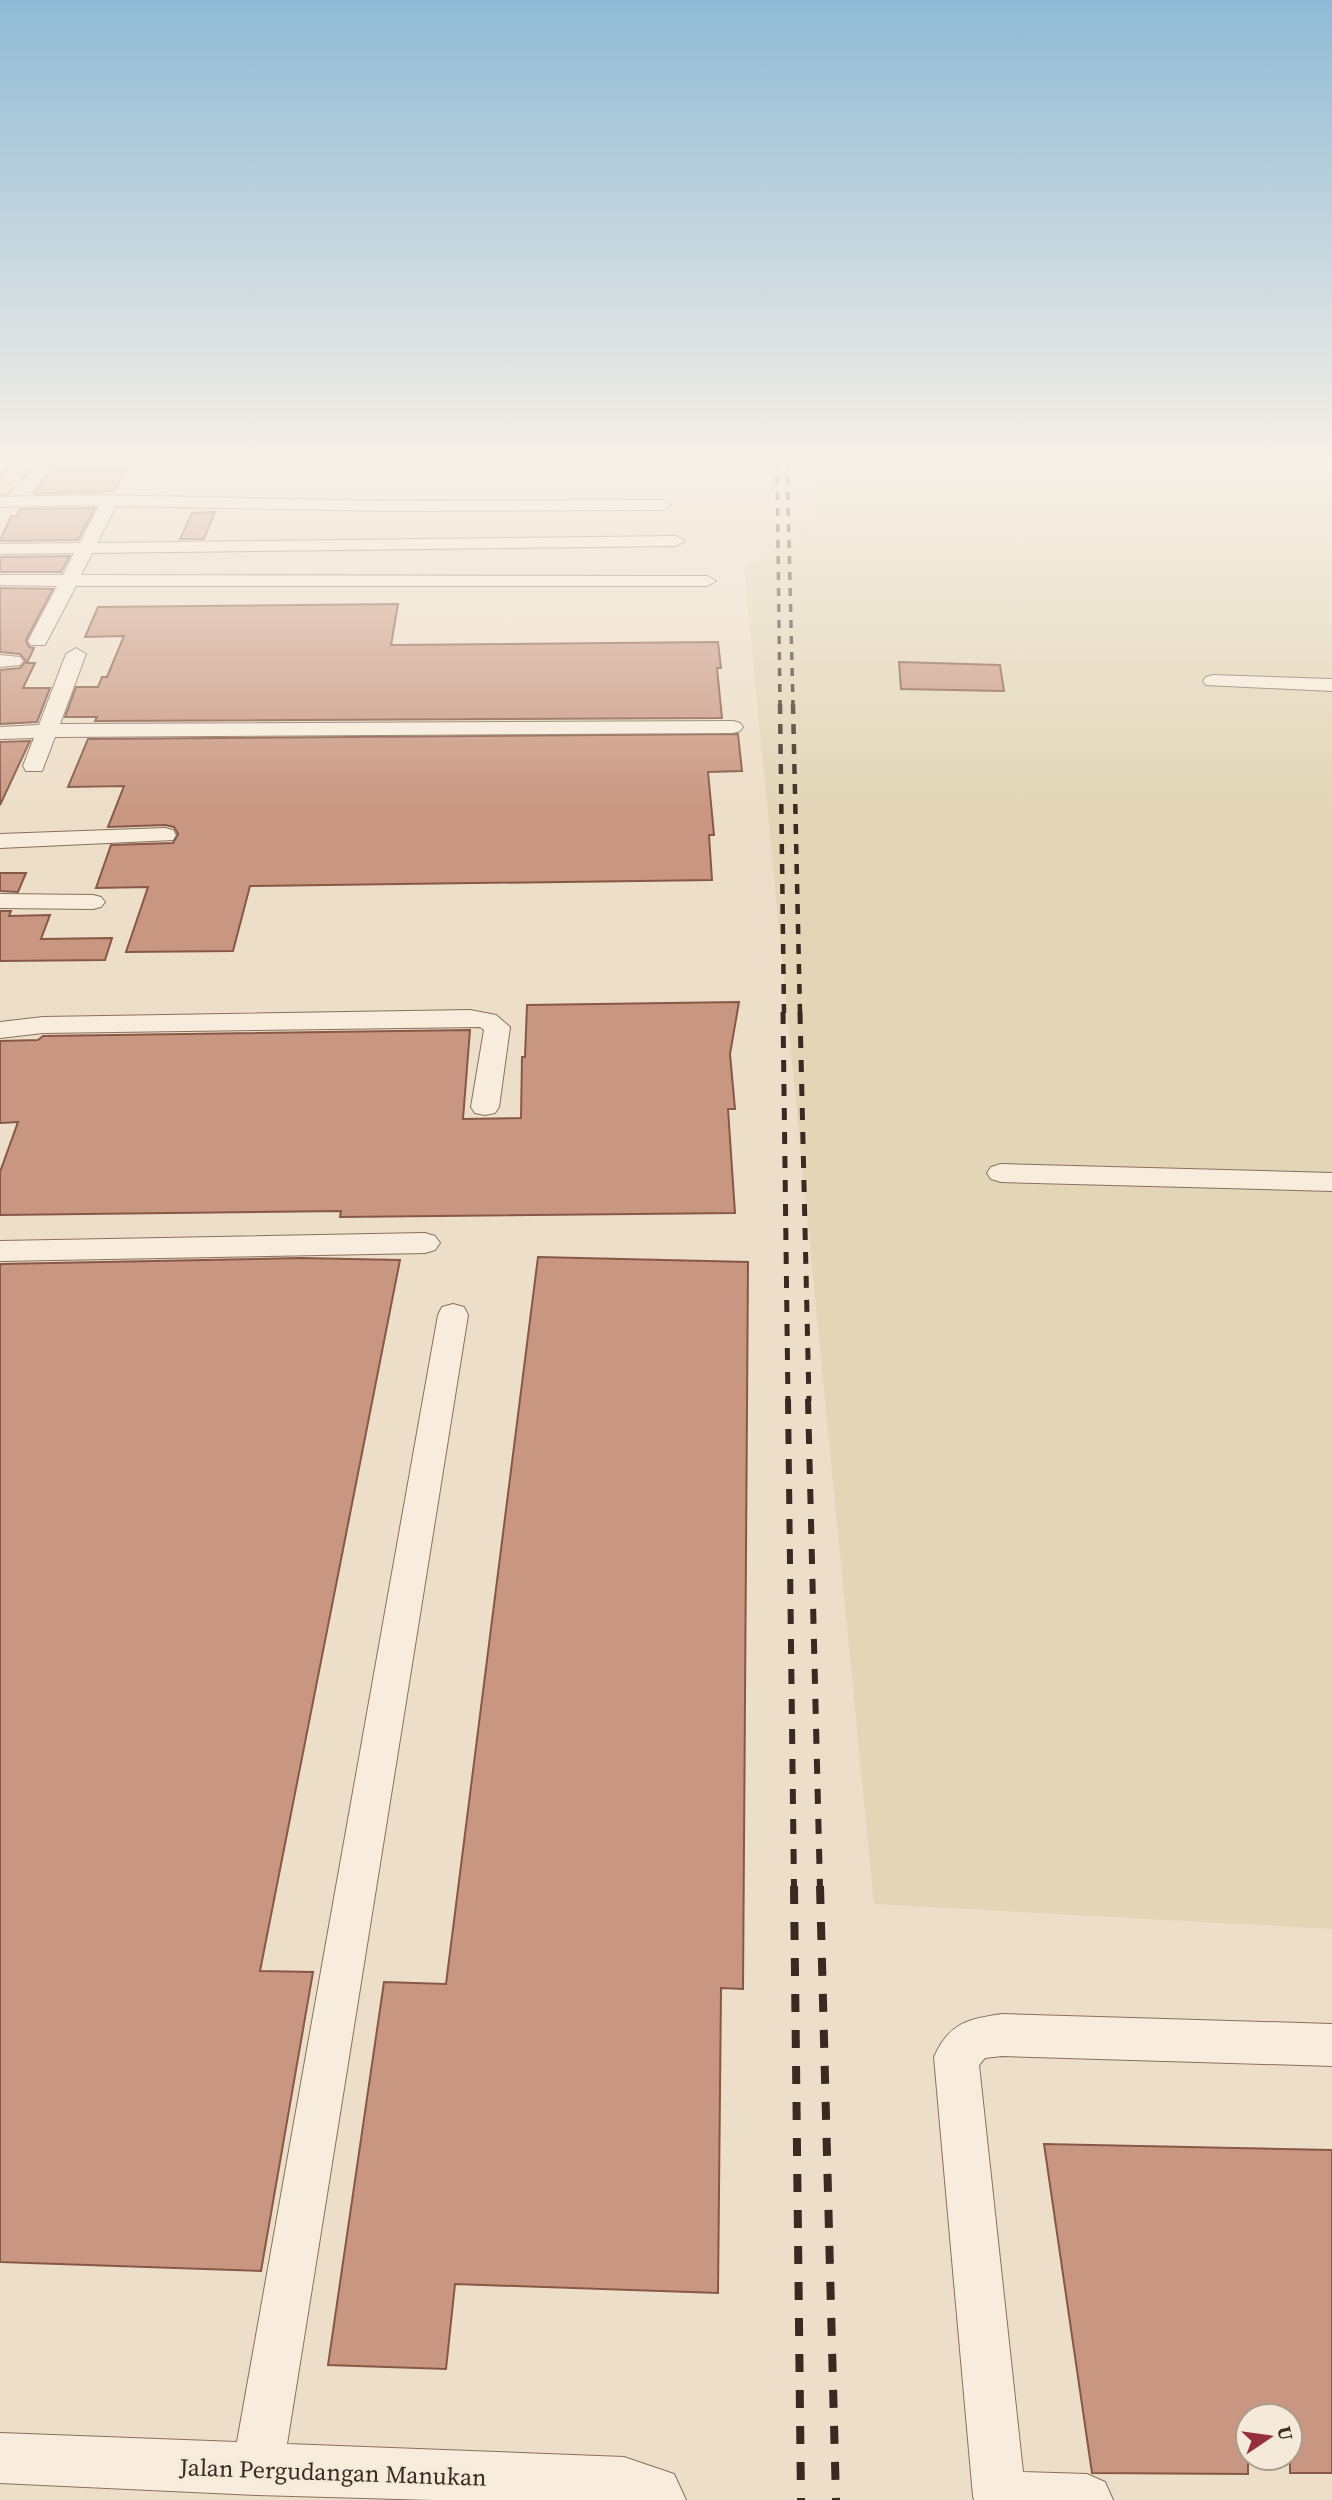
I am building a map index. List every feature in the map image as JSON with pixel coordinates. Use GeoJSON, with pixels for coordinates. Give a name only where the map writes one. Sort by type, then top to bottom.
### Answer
{"type":"FeatureCollection","features":[{"type":"Feature","properties":{"kind":"lane"},"geometry":{"type":"LineString","coordinates":[[38,641],[68,579]]}},
{"type":"Feature","properties":{"kind":"lane"},"geometry":{"type":"LineString","coordinates":[[0,580],[707,581]]}},
{"type":"Feature","properties":{"kind":"lane"},"geometry":{"type":"LineString","coordinates":[[34,766],[76,654]]}},
{"type":"Feature","properties":{"kind":"lane"},"geometry":{"type":"LineString","coordinates":[[1213,681],[1332,685]]}},
{"type":"Feature","properties":{"kind":"lane"},"geometry":{"type":"LineString","coordinates":[[0,733],[47,730],[733,727]]}},
{"type":"Feature","properties":{"kind":"lane"},"geometry":{"type":"LineString","coordinates":[[0,841],[165,835]]}},
{"type":"Feature","properties":{"kind":"lane"},"geometry":{"type":"LineString","coordinates":[[0,901],[93,902]]}},
{"type":"Feature","properties":{"kind":"lane"},"geometry":{"type":"LineString","coordinates":[[0,1030],[43,1026],[470,1017],[487,1020],[497,1027],[485,1107]]}},
{"type":"Feature","properties":{"kind":"lane"},"geometry":{"type":"LineString","coordinates":[[1001,1173],[1332,1182]]}},
{"type":"Feature","properties":{"kind":"lane"},"geometry":{"type":"LineString","coordinates":[[0,1251],[425,1243]]}},
{"type":"Feature","properties":{"kind":"lane"},"geometry":{"type":"LineString","coordinates":[[257,2470],[453,1315]]}},
{"type":"Feature","properties":{"kind":"lane"},"geometry":{"type":"LineString","coordinates":[[1087,2500],[1000,2498],[956,2057],[974,2039],[1002,2035],[1332,2045]]}},
{"type":"Feature","properties":{"kind":"lane","name":"Jalan Pergudangan Manukan"},"geometry":{"type":"LineString","coordinates":[[0,2458],[257,2470],[624,2482],[656,2492],[660,2500]]}},
{"type":"Feature","properties":{"kind":"shaded area"},"geometry":{"type":"Polygon","coordinates":[[[745,577],[1332,577],[1332,1929],[874,1904],[745,577]]]}},
{"type":"Feature","properties":{"kind":"building"},"geometry":{"type":"Polygon","coordinates":[[[0,588],[53,589],[26,640],[29,647],[34,648],[27,663],[35,663],[23,688],[50,688],[37,722],[0,724],[0,670],[20,668],[26,661],[20,654],[0,652],[0,588]]]}},
{"type":"Feature","properties":{"kind":"building"},"geometry":{"type":"Polygon","coordinates":[[[398,604],[391,645],[718,642],[721,668],[717,668],[722,718],[95,721],[97,717],[65,717],[76,687],[98,687],[102,677],[107,677],[124,636],[85,637],[98,607],[398,604]]]}},
{"type":"Feature","properties":{"kind":"building"},"geometry":{"type":"Polygon","coordinates":[[[899,662],[1000,665],[1004,691],[901,689],[899,662]]]}},
{"type":"Feature","properties":{"kind":"building"},"geometry":{"type":"Polygon","coordinates":[[[738,734],[742,771],[708,772],[714,835],[709,835],[712,880],[250,886],[233,951],[126,952],[148,887],[96,888],[111,845],[173,843],[178,834],[174,827],[165,825],[108,827],[124,786],[68,787],[88,739],[738,734]]]}},
{"type":"Feature","properties":{"kind":"building"},"geometry":{"type":"Polygon","coordinates":[[[30,741],[0,805],[0,742],[30,741]]]}},
{"type":"Feature","properties":{"kind":"building"},"geometry":{"type":"Polygon","coordinates":[[[0,873],[26,873],[18,892],[0,891],[0,873]]]}},
{"type":"Feature","properties":{"kind":"building"},"geometry":{"type":"Polygon","coordinates":[[[0,911],[11,911],[9,916],[50,915],[41,939],[112,938],[105,960],[0,961],[0,911]]]}},
{"type":"Feature","properties":{"kind":"building"},"geometry":{"type":"Polygon","coordinates":[[[739,1002],[730,1054],[735,1109],[728,1109],[735,1213],[340,1217],[341,1211],[0,1215],[0,1172],[18,1122],[0,1123],[0,1041],[38,1040],[43,1036],[470,1030],[463,1119],[521,1118],[522,1057],[525,1057],[527,1005],[739,1002]]]}},
{"type":"Feature","properties":{"kind":"building"},"geometry":{"type":"Polygon","coordinates":[[[538,1257],[748,1262],[743,1989],[721,1988],[718,2293],[455,2284],[446,2369],[328,2365],[384,1982],[446,1984],[538,1257]]]}},
{"type":"Feature","properties":{"kind":"building"},"geometry":{"type":"Polygon","coordinates":[[[301,1258],[400,1260],[260,1971],[313,1972],[261,2271],[0,2262],[0,1267],[1,1264],[301,1258]]]}},
{"type":"Feature","properties":{"kind":"building"},"geometry":{"type":"Polygon","coordinates":[[[1044,2144],[1332,2150],[1332,2473],[1290,2473],[1304,2472],[1304,2402],[1234,2402],[1234,2472],[1248,2474],[1092,2473],[1044,2144]]]}},
{"type":"Feature","properties":{"kind":"railway"},"geometry":{"type":"LineString","coordinates":[[778,577],[780,706]]}},
{"type":"Feature","properties":{"kind":"railway"},"geometry":{"type":"LineString","coordinates":[[790,577],[793,706]]}},
{"type":"Feature","properties":{"kind":"railway"},"geometry":{"type":"LineString","coordinates":[[780,704],[784,1013]]}},
{"type":"Feature","properties":{"kind":"railway"},"geometry":{"type":"LineString","coordinates":[[793,704],[800,1013]]}},
{"type":"Feature","properties":{"kind":"railway"},"geometry":{"type":"LineString","coordinates":[[783,1012],[788,1401]]}},
{"type":"Feature","properties":{"kind":"railway"},"geometry":{"type":"LineString","coordinates":[[800,1012],[809,1401]]}},
{"type":"Feature","properties":{"kind":"railway"},"geometry":{"type":"LineString","coordinates":[[788,1399],[794,1888]]}},
{"type":"Feature","properties":{"kind":"railway"},"geometry":{"type":"LineString","coordinates":[[808,1399],[820,1888]]}},
{"type":"Feature","properties":{"kind":"railway"},"geometry":{"type":"LineString","coordinates":[[794,1886],[801,2500]]}},
{"type":"Feature","properties":{"kind":"railway"},"geometry":{"type":"LineString","coordinates":[[820,1886],[836,2500]]}}]}
